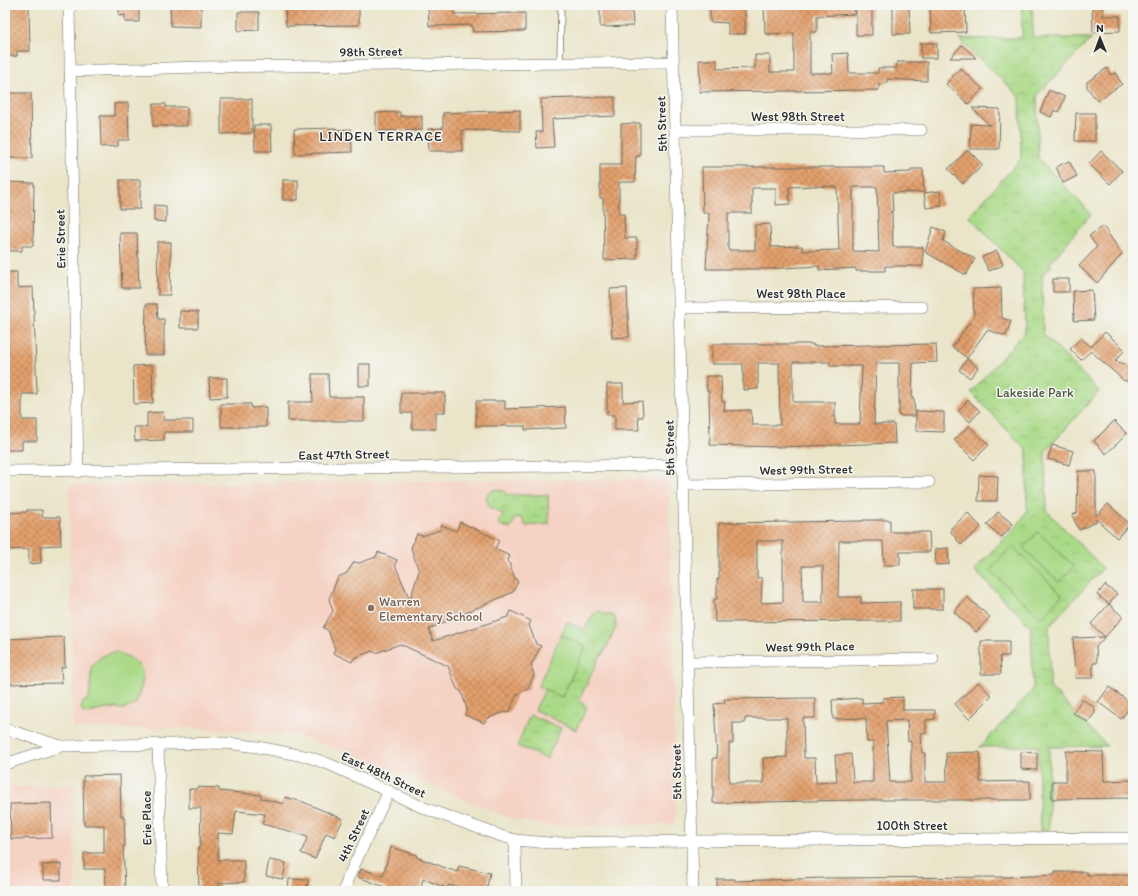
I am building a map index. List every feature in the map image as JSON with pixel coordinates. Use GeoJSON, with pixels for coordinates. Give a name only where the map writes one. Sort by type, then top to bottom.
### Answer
{"type":"FeatureCollection","features":[{"type":"Feature","properties":{"kind":"street","name":"Erie Street"},"geometry":{"type":"LineString","coordinates":[[69,5],[78,472]]}},
{"type":"Feature","properties":{"kind":"street","name":"5th Street"},"geometry":{"type":"LineString","coordinates":[[672,5],[693,891]]}},
{"type":"Feature","properties":{"kind":"street","name":"98th Street"},"geometry":{"type":"LineString","coordinates":[[70,70],[200,66],[673,62]]}},
{"type":"Feature","properties":{"kind":"street","name":"West 98th Street"},"geometry":{"type":"LineString","coordinates":[[675,130],[921,130]]}},
{"type":"Feature","properties":{"kind":"street","name":"West 98th Place"},"geometry":{"type":"LineString","coordinates":[[680,308],[922,307]]}},
{"type":"Feature","properties":{"kind":"street","name":"East 47th Street"},"geometry":{"type":"LineString","coordinates":[[5,472],[683,465]]}},
{"type":"Feature","properties":{"kind":"street","name":"West 99th Street"},"geometry":{"type":"LineString","coordinates":[[684,485],[929,482]]}},
{"type":"Feature","properties":{"kind":"street","name":"West 99th Place"},"geometry":{"type":"LineString","coordinates":[[687,662],[933,659]]}},
{"type":"Feature","properties":{"kind":"street","name":"East 48th Street"},"geometry":{"type":"LineString","coordinates":[[5,729],[61,746]]}},
{"type":"Feature","properties":{"kind":"street","name":"East 48th Street"},"geometry":{"type":"LineString","coordinates":[[5,764],[61,746],[225,743],[291,753],[331,765],[424,808],[462,823],[515,840],[548,844],[574,844],[691,840]]}},
{"type":"Feature","properties":{"kind":"street","name":"Erie Place"},"geometry":{"type":"LineString","coordinates":[[158,744],[162,891]]}},
{"type":"Feature","properties":{"kind":"street","name":"4th Street"},"geometry":{"type":"LineString","coordinates":[[344,891],[348,878],[389,791]]}},
{"type":"Feature","properties":{"kind":"street","name":"100th Street"},"geometry":{"type":"LineString","coordinates":[[691,840],[1133,838]]}},
{"type":"Feature","properties":{"kind":"street"},"geometry":{"type":"LineString","coordinates":[[515,840],[516,891]]}},
{"type":"Feature","properties":{"kind":"lane"},"geometry":{"type":"LineString","coordinates":[[560,63],[561,5]]}},
{"type":"Feature","properties":{"kind":"shaded area","name":"Warren Elementary School"},"geometry":{"type":"Polygon","coordinates":[[[663,479],[667,481],[669,488],[676,815],[674,824],[555,826],[515,820],[355,755],[297,735],[188,728],[73,729],[69,485],[663,479]]]}},
{"type":"Feature","properties":{"kind":"shaded area"},"geometry":{"type":"Polygon","coordinates":[[[74,784],[75,891],[5,891],[5,788],[74,784]]]}},
{"type":"Feature","properties":{"kind":"green space","name":"Lakeside Park"},"geometry":{"type":"Polygon","coordinates":[[[1022,5],[1032,5],[1033,38],[1092,38],[1037,95],[1038,158],[1091,214],[1049,264],[1052,266],[1042,275],[1043,334],[1099,391],[1045,452],[1047,511],[1103,568],[1049,626],[1050,687],[1107,746],[1049,747],[1049,830],[1040,830],[1038,746],[980,747],[1031,692],[1033,686],[1031,627],[974,570],[1021,521],[1027,510],[1027,451],[971,392],[1025,332],[1023,272],[969,216],[1021,159],[1020,97],[959,39],[1022,38],[1022,5]]]}},
{"type":"Feature","properties":{"kind":"green space"},"geometry":{"type":"Polygon","coordinates":[[[494,489],[504,491],[507,495],[548,495],[549,524],[526,526],[522,519],[518,517],[515,519],[510,529],[498,524],[503,514],[489,507],[486,496],[494,489]]]}},
{"type":"Feature","properties":{"kind":"green space"},"geometry":{"type":"Polygon","coordinates":[[[1038,532],[1074,566],[1059,582],[1023,548],[1038,532]]]}},
{"type":"Feature","properties":{"kind":"green space"},"geometry":{"type":"Polygon","coordinates":[[[1012,546],[1062,595],[1041,618],[990,570],[1012,546]]]}},
{"type":"Feature","properties":{"kind":"green space"},"geometry":{"type":"Polygon","coordinates":[[[599,611],[615,617],[616,627],[579,700],[587,707],[576,730],[535,710],[545,689],[562,697],[585,646],[561,635],[567,622],[584,630],[593,615],[599,611]]]}},
{"type":"Feature","properties":{"kind":"green space"},"geometry":{"type":"Polygon","coordinates":[[[561,635],[586,646],[562,697],[538,686],[561,635]]]}},
{"type":"Feature","properties":{"kind":"green space"},"geometry":{"type":"Polygon","coordinates":[[[114,652],[133,660],[139,665],[142,671],[142,686],[135,705],[123,709],[111,708],[84,714],[81,708],[83,702],[89,699],[92,665],[102,656],[114,652]]]}},
{"type":"Feature","properties":{"kind":"green space"},"geometry":{"type":"Polygon","coordinates":[[[530,715],[561,728],[547,759],[517,746],[530,715]]]}},
{"type":"Feature","properties":{"kind":"building"},"geometry":{"type":"Polygon","coordinates":[[[5,5],[29,5],[30,51],[17,51],[17,56],[5,56],[5,5]]]}},
{"type":"Feature","properties":{"kind":"building"},"geometry":{"type":"Polygon","coordinates":[[[119,5],[139,5],[139,22],[125,22],[125,15],[119,16],[119,5]]]}},
{"type":"Feature","properties":{"kind":"building"},"geometry":{"type":"Polygon","coordinates":[[[170,5],[201,5],[201,27],[171,26],[170,5]]]}},
{"type":"Feature","properties":{"kind":"building"},"geometry":{"type":"Polygon","coordinates":[[[285,5],[359,5],[359,25],[286,26],[285,5]]]}},
{"type":"Feature","properties":{"kind":"building"},"geometry":{"type":"Polygon","coordinates":[[[454,5],[454,14],[525,13],[525,31],[473,32],[472,25],[429,26],[428,6],[454,5]]]}},
{"type":"Feature","properties":{"kind":"building"},"geometry":{"type":"Polygon","coordinates":[[[600,5],[632,5],[633,26],[600,27],[600,5]]]}},
{"type":"Feature","properties":{"kind":"building"},"geometry":{"type":"Polygon","coordinates":[[[710,5],[745,5],[745,34],[728,34],[728,23],[710,22],[710,5]]]}},
{"type":"Feature","properties":{"kind":"building"},"geometry":{"type":"Polygon","coordinates":[[[764,5],[854,5],[855,14],[817,16],[817,32],[810,32],[810,73],[833,73],[832,54],[848,53],[849,73],[878,73],[878,68],[897,68],[897,62],[927,62],[927,81],[887,79],[887,83],[879,84],[879,90],[700,92],[699,60],[717,60],[717,69],[755,68],[755,55],[770,55],[770,72],[794,72],[794,33],[765,34],[764,5]]]}},
{"type":"Feature","properties":{"kind":"building"},"geometry":{"type":"Polygon","coordinates":[[[856,5],[872,5],[872,35],[856,35],[856,5]]]}},
{"type":"Feature","properties":{"kind":"building"},"geometry":{"type":"Polygon","coordinates":[[[893,5],[909,5],[910,34],[893,34],[893,5]]]}},
{"type":"Feature","properties":{"kind":"building"},"geometry":{"type":"Polygon","coordinates":[[[930,5],[965,5],[966,32],[931,33],[930,5]]]}},
{"type":"Feature","properties":{"kind":"building"},"geometry":{"type":"Polygon","coordinates":[[[1092,5],[1103,5],[1103,16],[1120,16],[1120,31],[1093,32],[1092,5]]]}},
{"type":"Feature","properties":{"kind":"building"},"geometry":{"type":"Polygon","coordinates":[[[238,12],[259,12],[259,30],[238,31],[238,12]]]}},
{"type":"Feature","properties":{"kind":"building"},"geometry":{"type":"Polygon","coordinates":[[[921,43],[937,43],[937,58],[921,58],[921,43]]]}},
{"type":"Feature","properties":{"kind":"building"},"geometry":{"type":"Polygon","coordinates":[[[962,45],[976,58],[950,58],[962,45]]]}},
{"type":"Feature","properties":{"kind":"building"},"geometry":{"type":"Polygon","coordinates":[[[960,68],[983,89],[968,104],[946,84],[960,68]]]}},
{"type":"Feature","properties":{"kind":"building"},"geometry":{"type":"Polygon","coordinates":[[[1107,68],[1111,75],[1115,73],[1122,84],[1097,101],[1087,87],[1087,82],[1107,68]]]}},
{"type":"Feature","properties":{"kind":"building"},"geometry":{"type":"Polygon","coordinates":[[[1049,90],[1065,97],[1059,112],[1054,110],[1051,117],[1040,112],[1049,90]]]}},
{"type":"Feature","properties":{"kind":"building"},"geometry":{"type":"Polygon","coordinates":[[[5,93],[31,93],[32,158],[5,158],[5,93]]]}},
{"type":"Feature","properties":{"kind":"building"},"geometry":{"type":"Polygon","coordinates":[[[615,97],[615,116],[552,119],[554,147],[537,148],[536,132],[542,132],[541,99],[615,97]]]}},
{"type":"Feature","properties":{"kind":"building"},"geometry":{"type":"Polygon","coordinates":[[[221,99],[252,99],[252,133],[221,134],[221,99]]]}},
{"type":"Feature","properties":{"kind":"building"},"geometry":{"type":"Polygon","coordinates":[[[128,103],[129,140],[118,140],[118,146],[101,147],[100,116],[114,116],[114,104],[128,103]]]}},
{"type":"Feature","properties":{"kind":"building"},"geometry":{"type":"Polygon","coordinates":[[[153,104],[166,104],[166,107],[187,107],[187,126],[153,126],[153,104]]]}},
{"type":"Feature","properties":{"kind":"building"},"geometry":{"type":"Polygon","coordinates":[[[972,108],[1000,109],[999,149],[970,149],[971,124],[990,125],[972,108]]]}},
{"type":"Feature","properties":{"kind":"building"},"geometry":{"type":"Polygon","coordinates":[[[520,110],[520,131],[462,130],[462,151],[429,151],[428,129],[443,128],[443,113],[520,110]]]}},
{"type":"Feature","properties":{"kind":"building"},"geometry":{"type":"Polygon","coordinates":[[[400,112],[400,116],[422,116],[422,130],[376,131],[376,113],[400,112]]]}},
{"type":"Feature","properties":{"kind":"building"},"geometry":{"type":"Polygon","coordinates":[[[1076,113],[1095,113],[1095,141],[1075,141],[1076,113]]]}},
{"type":"Feature","properties":{"kind":"building"},"geometry":{"type":"Polygon","coordinates":[[[640,123],[640,156],[636,156],[635,182],[619,182],[619,214],[624,214],[625,238],[637,238],[637,259],[604,260],[603,198],[600,198],[600,165],[621,165],[621,124],[640,123]]]}},
{"type":"Feature","properties":{"kind":"building"},"geometry":{"type":"Polygon","coordinates":[[[254,125],[271,125],[272,151],[255,151],[254,125]]]}},
{"type":"Feature","properties":{"kind":"building"},"geometry":{"type":"Polygon","coordinates":[[[336,128],[336,130],[351,129],[352,152],[295,154],[294,129],[336,128]]]}},
{"type":"Feature","properties":{"kind":"building"},"geometry":{"type":"Polygon","coordinates":[[[968,150],[983,165],[963,184],[948,169],[968,150]]]}},
{"type":"Feature","properties":{"kind":"building"},"geometry":{"type":"Polygon","coordinates":[[[1101,151],[1122,171],[1110,184],[1089,164],[1101,151]]]}},
{"type":"Feature","properties":{"kind":"building"},"geometry":{"type":"Polygon","coordinates":[[[1069,161],[1077,176],[1063,183],[1056,167],[1069,161]]]}},
{"type":"Feature","properties":{"kind":"building"},"geometry":{"type":"Polygon","coordinates":[[[702,167],[884,167],[884,173],[911,172],[911,169],[923,169],[924,192],[892,193],[893,211],[890,212],[892,213],[893,247],[923,247],[923,266],[885,266],[885,271],[856,271],[856,268],[819,270],[819,266],[765,269],[706,269],[709,213],[703,213],[702,167]],[[789,187],[790,204],[776,205],[776,188],[752,188],[752,213],[728,213],[728,250],[755,250],[755,225],[770,224],[771,247],[802,246],[802,251],[839,250],[837,187],[789,187]],[[853,187],[853,251],[879,252],[877,187],[853,187]]]}},
{"type":"Feature","properties":{"kind":"building"},"geometry":{"type":"Polygon","coordinates":[[[120,180],[140,180],[140,209],[120,209],[120,180]]]}},
{"type":"Feature","properties":{"kind":"building"},"geometry":{"type":"Polygon","coordinates":[[[283,180],[298,180],[298,200],[283,200],[283,180]]]}},
{"type":"Feature","properties":{"kind":"building"},"geometry":{"type":"Polygon","coordinates":[[[5,182],[34,183],[33,246],[22,246],[22,251],[5,251],[5,182]]]}},
{"type":"Feature","properties":{"kind":"building"},"geometry":{"type":"Polygon","coordinates":[[[940,191],[942,206],[926,208],[924,193],[940,191]]]}},
{"type":"Feature","properties":{"kind":"building"},"geometry":{"type":"Polygon","coordinates":[[[154,205],[166,206],[166,222],[154,221],[154,205]]]}},
{"type":"Feature","properties":{"kind":"building"},"geometry":{"type":"Polygon","coordinates":[[[1103,226],[1122,254],[1097,283],[1079,266],[1097,247],[1089,236],[1103,226]]]}},
{"type":"Feature","properties":{"kind":"building"},"geometry":{"type":"Polygon","coordinates":[[[933,227],[946,232],[943,241],[975,259],[966,275],[925,252],[933,227]]]}},
{"type":"Feature","properties":{"kind":"building"},"geometry":{"type":"Polygon","coordinates":[[[120,233],[137,233],[139,288],[122,288],[120,233]]]}},
{"type":"Feature","properties":{"kind":"building"},"geometry":{"type":"Polygon","coordinates":[[[157,242],[171,242],[170,295],[158,295],[157,242]]]}},
{"type":"Feature","properties":{"kind":"building"},"geometry":{"type":"Polygon","coordinates":[[[997,251],[1003,265],[989,271],[982,257],[997,251]]]}},
{"type":"Feature","properties":{"kind":"building"},"geometry":{"type":"Polygon","coordinates":[[[5,272],[17,272],[17,288],[33,287],[37,394],[22,394],[22,420],[37,420],[37,441],[22,441],[22,450],[5,450],[5,272]]]}},
{"type":"Feature","properties":{"kind":"building"},"geometry":{"type":"Polygon","coordinates":[[[1053,279],[1069,279],[1069,292],[1053,292],[1053,279]]]}},
{"type":"Feature","properties":{"kind":"building"},"geometry":{"type":"Polygon","coordinates":[[[627,288],[629,337],[612,338],[610,289],[627,288]]]}},
{"type":"Feature","properties":{"kind":"building"},"geometry":{"type":"Polygon","coordinates":[[[1001,288],[1002,318],[1011,321],[1006,336],[987,330],[967,358],[952,347],[974,317],[973,289],[1001,288]]]}},
{"type":"Feature","properties":{"kind":"building"},"geometry":{"type":"Polygon","coordinates":[[[1092,290],[1094,320],[1074,321],[1073,291],[1092,290]]]}},
{"type":"Feature","properties":{"kind":"building"},"geometry":{"type":"Polygon","coordinates":[[[146,304],[157,304],[158,319],[164,319],[164,355],[145,355],[146,304]]]}},
{"type":"Feature","properties":{"kind":"building"},"geometry":{"type":"Polygon","coordinates":[[[180,311],[198,312],[198,328],[180,328],[180,311]]]}},
{"type":"Feature","properties":{"kind":"building"},"geometry":{"type":"Polygon","coordinates":[[[1105,332],[1125,350],[1115,361],[1133,367],[1133,383],[1123,380],[1091,351],[1081,360],[1070,349],[1081,338],[1091,347],[1105,332]]]}},
{"type":"Feature","properties":{"kind":"building"},"geometry":{"type":"Polygon","coordinates":[[[712,344],[813,344],[813,346],[936,344],[937,362],[913,363],[912,399],[914,399],[915,416],[899,416],[899,363],[876,363],[874,424],[894,424],[895,443],[777,447],[710,445],[709,391],[707,391],[706,376],[721,376],[722,402],[725,402],[724,411],[751,410],[752,425],[780,425],[779,363],[758,363],[758,389],[743,390],[743,364],[712,364],[712,344]],[[793,362],[793,402],[835,402],[835,424],[860,424],[862,366],[830,366],[830,362],[793,362]]]}},
{"type":"Feature","properties":{"kind":"building"},"geometry":{"type":"Polygon","coordinates":[[[967,359],[978,368],[970,378],[959,370],[967,359]]]}},
{"type":"Feature","properties":{"kind":"building"},"geometry":{"type":"Polygon","coordinates":[[[359,364],[370,364],[370,386],[359,386],[359,364]]]}},
{"type":"Feature","properties":{"kind":"building"},"geometry":{"type":"Polygon","coordinates":[[[152,365],[153,403],[134,404],[133,366],[152,365]]]}},
{"type":"Feature","properties":{"kind":"building"},"geometry":{"type":"Polygon","coordinates":[[[312,374],[328,374],[329,397],[364,397],[364,421],[288,421],[288,402],[313,402],[312,374]]]}},
{"type":"Feature","properties":{"kind":"building"},"geometry":{"type":"Polygon","coordinates":[[[209,378],[227,378],[227,397],[210,398],[209,378]]]}},
{"type":"Feature","properties":{"kind":"building"},"geometry":{"type":"Polygon","coordinates":[[[607,384],[623,384],[623,402],[642,401],[643,417],[638,417],[639,430],[615,430],[615,415],[607,415],[607,384]]]}},
{"type":"Feature","properties":{"kind":"building"},"geometry":{"type":"Polygon","coordinates":[[[401,393],[445,393],[445,412],[436,412],[436,429],[412,429],[412,413],[401,413],[401,393]]]}},
{"type":"Feature","properties":{"kind":"building"},"geometry":{"type":"Polygon","coordinates":[[[968,400],[980,411],[970,422],[958,411],[968,400]]]}},
{"type":"Feature","properties":{"kind":"building"},"geometry":{"type":"Polygon","coordinates":[[[476,401],[505,401],[505,409],[565,407],[566,428],[525,430],[525,426],[476,426],[476,401]]]}},
{"type":"Feature","properties":{"kind":"building"},"geometry":{"type":"Polygon","coordinates":[[[221,404],[251,404],[251,408],[266,407],[266,427],[221,427],[221,404]]]}},
{"type":"Feature","properties":{"kind":"building"},"geometry":{"type":"Polygon","coordinates":[[[916,411],[944,412],[944,432],[916,431],[916,411]]]}},
{"type":"Feature","properties":{"kind":"building"},"geometry":{"type":"Polygon","coordinates":[[[163,412],[164,420],[193,420],[193,432],[164,432],[164,440],[135,441],[134,427],[147,427],[147,413],[163,412]]]}},
{"type":"Feature","properties":{"kind":"building"},"geometry":{"type":"Polygon","coordinates":[[[1114,421],[1127,434],[1106,454],[1094,441],[1114,421]]]}},
{"type":"Feature","properties":{"kind":"building"},"geometry":{"type":"Polygon","coordinates":[[[969,426],[989,445],[974,460],[954,440],[969,426]]]}},
{"type":"Feature","properties":{"kind":"building"},"geometry":{"type":"Polygon","coordinates":[[[1052,445],[1073,451],[1069,465],[1048,459],[1052,445]]]}},
{"type":"Feature","properties":{"kind":"building"},"geometry":{"type":"Polygon","coordinates":[[[1078,471],[1096,471],[1096,516],[1108,504],[1130,524],[1117,538],[1096,519],[1096,522],[1079,530],[1072,515],[1077,513],[1078,471]]]}},
{"type":"Feature","properties":{"kind":"building"},"geometry":{"type":"Polygon","coordinates":[[[979,475],[998,476],[997,501],[978,501],[979,475]]]}},
{"type":"Feature","properties":{"kind":"building"},"geometry":{"type":"Polygon","coordinates":[[[27,510],[42,510],[42,517],[60,517],[61,545],[40,546],[41,563],[29,564],[29,549],[5,550],[5,513],[27,512],[27,510]]]}},
{"type":"Feature","properties":{"kind":"building"},"geometry":{"type":"Polygon","coordinates":[[[998,512],[1013,524],[1002,537],[987,525],[998,512]]]}},
{"type":"Feature","properties":{"kind":"building"},"geometry":{"type":"Polygon","coordinates":[[[968,513],[981,527],[961,545],[951,532],[951,528],[968,513]]]}},
{"type":"Feature","properties":{"kind":"building"},"geometry":{"type":"Polygon","coordinates":[[[890,520],[890,532],[929,532],[930,552],[900,552],[900,565],[884,565],[883,541],[839,541],[838,597],[861,597],[861,603],[900,602],[900,621],[715,622],[714,599],[717,599],[717,579],[719,579],[719,523],[890,520]],[[757,541],[757,578],[762,578],[761,603],[783,602],[783,541],[757,541]],[[802,566],[803,602],[823,602],[823,566],[802,566]]]}},
{"type":"Feature","properties":{"kind":"building"},"geometry":{"type":"Polygon","coordinates":[[[460,522],[499,540],[495,549],[510,556],[508,560],[515,579],[518,581],[513,592],[429,629],[433,641],[508,617],[511,611],[531,621],[529,625],[536,644],[541,646],[531,665],[534,675],[528,689],[517,694],[509,713],[505,712],[488,718],[484,723],[465,715],[467,709],[461,691],[457,689],[448,666],[400,644],[376,653],[372,651],[354,658],[352,662],[333,653],[335,649],[328,630],[323,628],[333,611],[329,599],[338,577],[347,573],[354,562],[359,563],[376,557],[378,552],[397,560],[395,565],[410,600],[419,571],[411,548],[417,534],[422,536],[440,530],[442,525],[456,531],[460,522]]]}},
{"type":"Feature","properties":{"kind":"building"},"geometry":{"type":"Polygon","coordinates":[[[948,548],[949,564],[936,565],[935,549],[948,548]]]}},
{"type":"Feature","properties":{"kind":"building"},"geometry":{"type":"Polygon","coordinates":[[[1105,585],[1117,594],[1109,604],[1097,595],[1105,585]]]}},
{"type":"Feature","properties":{"kind":"building"},"geometry":{"type":"Polygon","coordinates":[[[913,589],[943,589],[943,609],[913,609],[913,589]]]}},
{"type":"Feature","properties":{"kind":"building"},"geometry":{"type":"Polygon","coordinates":[[[967,597],[990,617],[976,632],[954,612],[967,597]]]}},
{"type":"Feature","properties":{"kind":"building"},"geometry":{"type":"Polygon","coordinates":[[[1109,604],[1123,617],[1105,637],[1091,624],[1109,604]]]}},
{"type":"Feature","properties":{"kind":"building"},"geometry":{"type":"Polygon","coordinates":[[[64,637],[65,667],[61,667],[62,683],[5,684],[5,639],[64,637]]]}},
{"type":"Feature","properties":{"kind":"building"},"geometry":{"type":"Polygon","coordinates":[[[1105,637],[1096,647],[1097,663],[1093,663],[1093,678],[1075,678],[1073,638],[1105,637]]]}},
{"type":"Feature","properties":{"kind":"building"},"geometry":{"type":"Polygon","coordinates":[[[981,641],[1009,641],[1009,656],[1000,656],[1001,674],[981,674],[981,641]]]}},
{"type":"Feature","properties":{"kind":"building"},"geometry":{"type":"Polygon","coordinates":[[[978,682],[992,696],[969,719],[955,704],[978,682]]]}},
{"type":"Feature","properties":{"kind":"building"},"geometry":{"type":"Polygon","coordinates":[[[1109,687],[1132,704],[1121,719],[1098,702],[1109,687]]]}},
{"type":"Feature","properties":{"kind":"building"},"geometry":{"type":"Polygon","coordinates":[[[903,697],[903,710],[935,710],[935,719],[926,720],[926,733],[921,733],[922,753],[925,753],[925,782],[947,782],[946,753],[980,752],[980,782],[1030,781],[1030,800],[857,800],[713,803],[713,758],[717,758],[714,704],[725,703],[724,699],[815,698],[815,718],[803,718],[804,758],[815,758],[816,783],[837,782],[835,755],[851,754],[853,782],[873,782],[873,742],[867,742],[866,718],[833,719],[832,700],[862,698],[862,703],[884,702],[883,698],[903,697]],[[745,718],[745,723],[733,723],[733,743],[729,743],[729,783],[764,783],[763,758],[787,757],[787,718],[745,718]],[[907,720],[886,721],[890,782],[911,782],[911,741],[908,742],[907,720]]]}},
{"type":"Feature","properties":{"kind":"building"},"geometry":{"type":"Polygon","coordinates":[[[1082,699],[1094,707],[1095,713],[1088,722],[1073,713],[1082,699]]]}},
{"type":"Feature","properties":{"kind":"building"},"geometry":{"type":"Polygon","coordinates":[[[1066,751],[1103,752],[1104,781],[1133,780],[1133,798],[1052,799],[1052,781],[1066,781],[1066,751]]]}},
{"type":"Feature","properties":{"kind":"building"},"geometry":{"type":"Polygon","coordinates":[[[1021,752],[1037,753],[1037,770],[1021,769],[1021,752]]]}},
{"type":"Feature","properties":{"kind":"building"},"geometry":{"type":"Polygon","coordinates":[[[120,775],[121,816],[124,816],[125,846],[123,846],[125,888],[106,888],[105,869],[84,869],[84,853],[104,853],[104,825],[84,825],[83,776],[120,775]]]}},
{"type":"Feature","properties":{"kind":"building"},"geometry":{"type":"Polygon","coordinates":[[[197,787],[219,788],[219,791],[261,795],[261,798],[283,804],[285,797],[303,802],[343,819],[335,837],[326,833],[315,859],[301,853],[308,836],[262,824],[265,814],[236,811],[233,834],[218,833],[218,860],[244,860],[244,882],[219,883],[219,891],[199,891],[198,847],[200,847],[201,808],[189,808],[189,789],[197,789],[197,787]]]}},
{"type":"Feature","properties":{"kind":"building"},"geometry":{"type":"Polygon","coordinates":[[[51,803],[52,838],[11,839],[10,804],[51,803]]]}},
{"type":"Feature","properties":{"kind":"building"},"geometry":{"type":"Polygon","coordinates":[[[391,847],[417,855],[416,857],[457,872],[459,866],[490,873],[486,891],[476,891],[449,885],[447,888],[423,879],[420,891],[386,891],[387,888],[358,877],[361,869],[383,876],[391,847]]]}},
{"type":"Feature","properties":{"kind":"building"},"geometry":{"type":"Polygon","coordinates":[[[269,860],[286,863],[283,879],[266,876],[269,860]]]}},
{"type":"Feature","properties":{"kind":"building"},"geometry":{"type":"Polygon","coordinates":[[[61,864],[61,880],[43,880],[43,865],[61,864]]]}},
{"type":"Feature","properties":{"kind":"building"},"geometry":{"type":"Polygon","coordinates":[[[1055,872],[1087,872],[1087,875],[1133,875],[1133,891],[717,891],[717,879],[735,879],[735,881],[826,878],[1008,877],[1055,875],[1055,872]]]}},
{"type":"Feature","properties":{"kind":"building"},"geometry":{"type":"Polygon","coordinates":[[[289,879],[308,880],[307,891],[288,891],[289,879]]]}},
{"type":"Feature","properties":{"kind":"place","name":"Warren Elementary School"},"geometry":{"type":"Point","coordinates":[371,608]}},
{"type":"Feature","properties":{"kind":"district","name":"LINDEN TERRACE"},"geometry":{"type":"Point","coordinates":[381,136]}}]}
